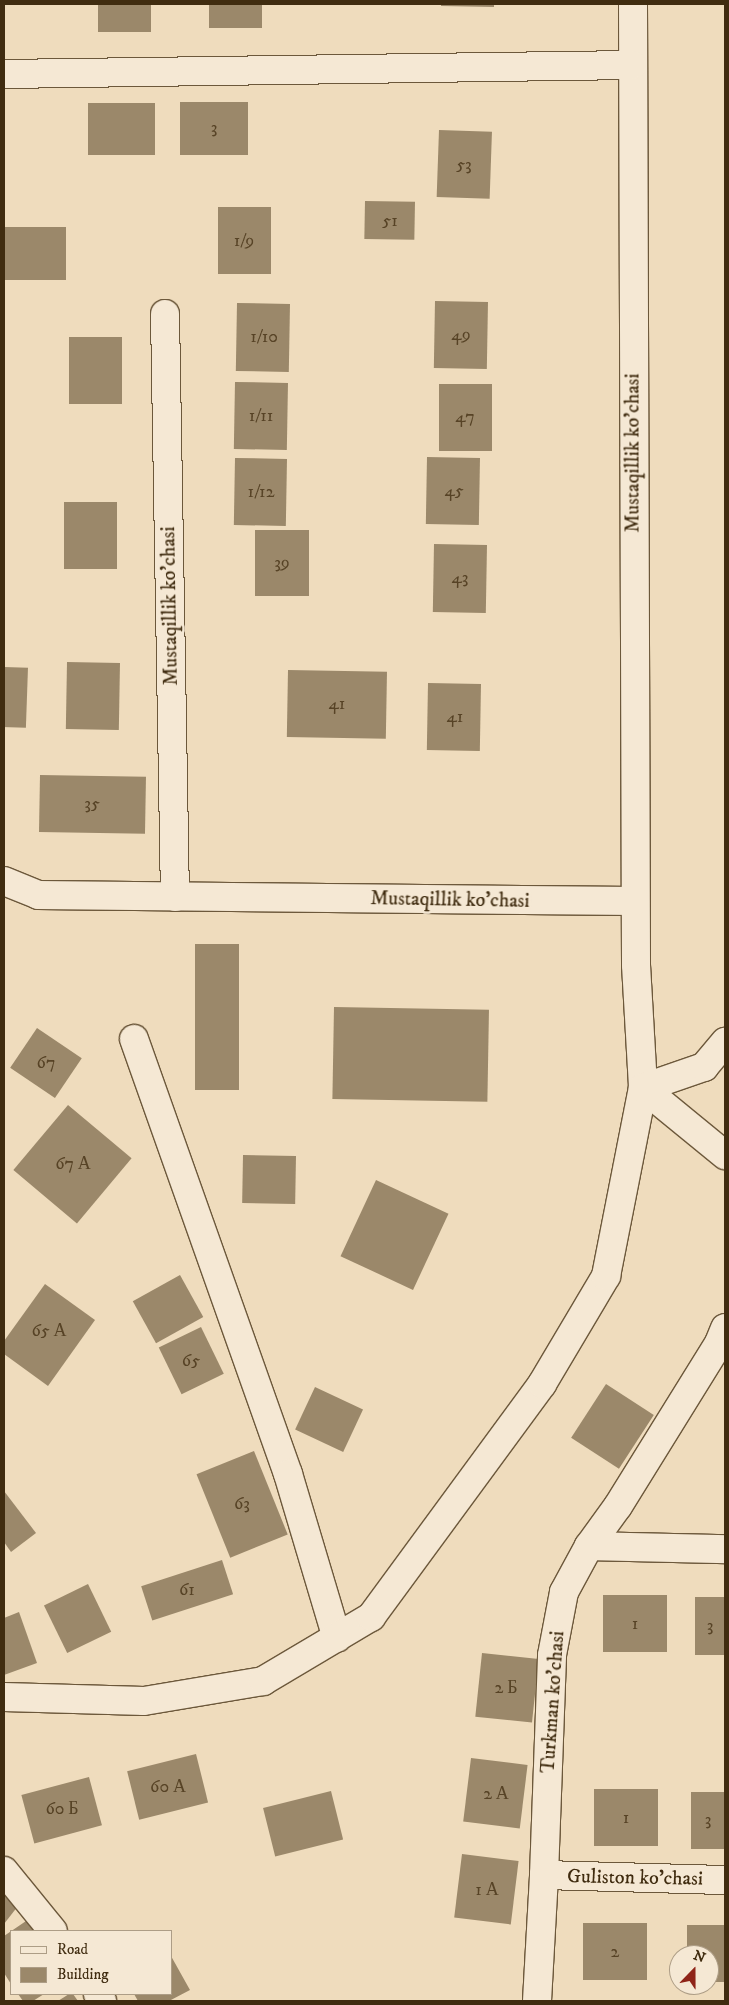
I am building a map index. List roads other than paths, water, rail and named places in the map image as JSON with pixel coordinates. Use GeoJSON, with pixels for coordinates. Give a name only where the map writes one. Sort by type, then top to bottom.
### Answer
{"type":"FeatureCollection","features":[{"type":"Feature","properties":{"kind":"street","name":"Mustaqillik ko'chasi"},"geometry":{"type":"LineString","coordinates":[[4,1697],[144,1700],[263,1681],[371,1617],[542,1384],[606,1276],[643,1088],[636,965],[633,4]]}},
{"type":"Feature","properties":{"kind":"street"},"geometry":{"type":"LineString","coordinates":[[4,74],[632,65]]}},
{"type":"Feature","properties":{"kind":"street","name":"Mustaqillik ko'chasi"},"geometry":{"type":"LineString","coordinates":[[165,314],[175,897]]}},
{"type":"Feature","properties":{"kind":"street","name":"Mustaqillik ko'chasi"},"geometry":{"type":"LineString","coordinates":[[4,882],[38,895],[636,902]]}},
{"type":"Feature","properties":{"kind":"street"},"geometry":{"type":"LineString","coordinates":[[134,1039],[288,1474],[337,1638]]}},
{"type":"Feature","properties":{"kind":"street"},"geometry":{"type":"LineString","coordinates":[[643,1088],[704,1067],[725,1042]]}},
{"type":"Feature","properties":{"kind":"street"},"geometry":{"type":"LineString","coordinates":[[643,1088],[725,1155]]}},
{"type":"Feature","properties":{"kind":"street","name":"Turkman ko'chasi"},"geometry":{"type":"LineString","coordinates":[[537,2001],[544,1875],[552,1655],[564,1592],[589,1546],[618,1506],[720,1344],[725,1328]]}},
{"type":"Feature","properties":{"kind":"street"},"geometry":{"type":"LineString","coordinates":[[589,1546],[725,1549]]}},
{"type":"Feature","properties":{"kind":"street"},"geometry":{"type":"LineString","coordinates":[[4,1871],[52,1930]]}},
{"type":"Feature","properties":{"kind":"street","name":"Guliston ko'chasi"},"geometry":{"type":"LineString","coordinates":[[544,1875],[725,1880]]}}]}
